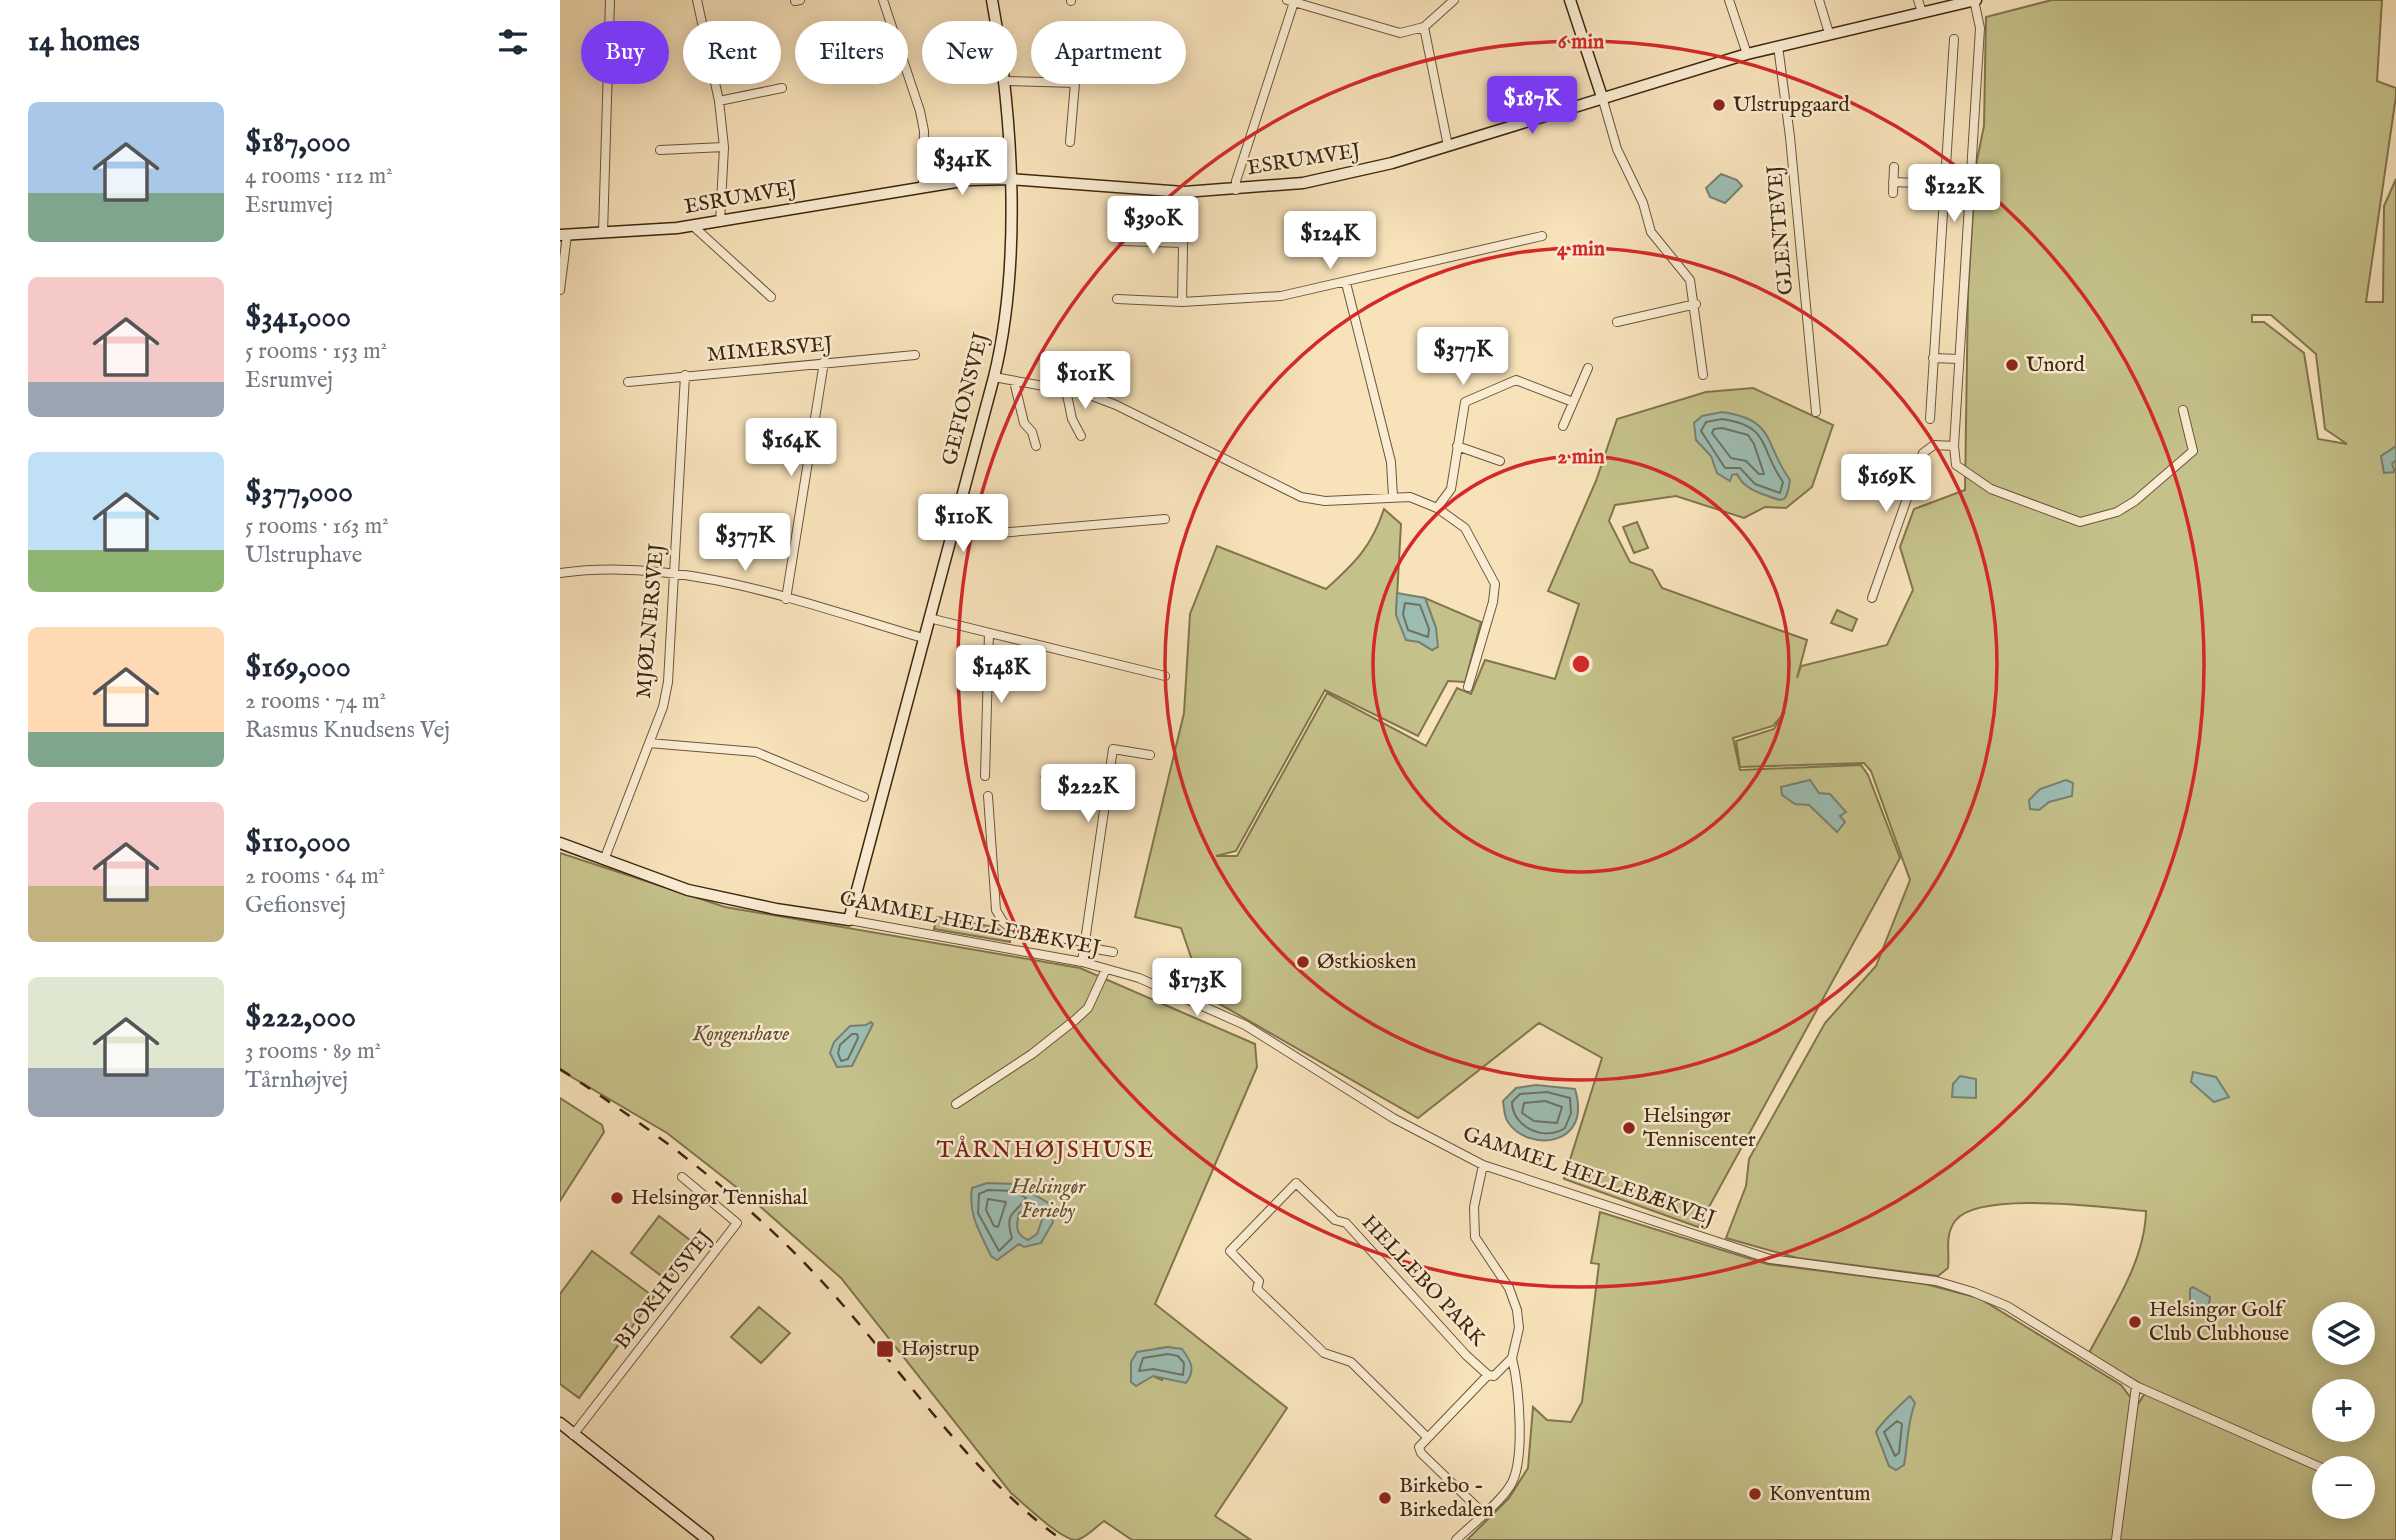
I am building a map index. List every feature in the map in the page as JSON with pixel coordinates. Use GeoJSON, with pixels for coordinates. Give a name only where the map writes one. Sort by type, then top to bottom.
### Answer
{"type":"FeatureCollection","features":[{"type":"Feature","properties":{"kind":"main road","name":"GEFIONSVEJ"},"geometry":{"type":"LineString","coordinates":[[992,0],[995,21]]}},
{"type":"Feature","properties":{"kind":"main road"},"geometry":{"type":"LineString","coordinates":[[1570,0],[1602,97]]}},
{"type":"Feature","properties":{"kind":"main road","name":"ESRUMVEJ"},"geometry":{"type":"LineString","coordinates":[[564,235],[693,226],[923,186],[1010,179],[1184,192],[1236,190],[1332,178],[1448,146],[1746,54],[1975,0]]}},
{"type":"Feature","properties":{"kind":"main road","name":"GEFIONSVEJ"},"geometry":{"type":"LineString","coordinates":[[849,920],[993,377],[1005,310],[1010,179],[1005,84]]}},
{"type":"Feature","properties":{"kind":"main road","name":"GAMMEL HELLEBÆKVEJ"},"geometry":{"type":"LineString","coordinates":[[560,843],[721,898],[849,920]]}},
{"type":"Feature","properties":{"kind":"main road"},"geometry":{"type":"LineString","coordinates":[[560,1423],[708,1540]]}},
{"type":"Feature","properties":{"kind":"street"},"geometry":{"type":"LineString","coordinates":[[603,233],[610,0]]}},
{"type":"Feature","properties":{"kind":"street"},"geometry":{"type":"LineString","coordinates":[[697,0],[719,101],[724,147],[720,222]]}},
{"type":"Feature","properties":{"kind":"street"},"geometry":{"type":"LineString","coordinates":[[883,0],[920,111],[924,131],[923,186]]}},
{"type":"Feature","properties":{"kind":"street"},"geometry":{"type":"LineString","coordinates":[[1236,190],[1236,181],[1291,1],[1389,32],[1410,32],[1424,27],[1454,0]]}},
{"type":"Feature","properties":{"kind":"street"},"geometry":{"type":"LineString","coordinates":[[1728,0],[1746,54]]}},
{"type":"Feature","properties":{"kind":"street"},"geometry":{"type":"LineString","coordinates":[[1819,0],[1829,33]]}},
{"type":"Feature","properties":{"kind":"street"},"geometry":{"type":"LineString","coordinates":[[1918,0],[1922,12]]}},
{"type":"Feature","properties":{"kind":"street"},"geometry":{"type":"LineString","coordinates":[[1975,0],[1980,28],[1954,446],[1956,465],[1991,489],[2080,522],[2117,512],[2135,501],[2193,451],[2183,410]]}},
{"type":"Feature","properties":{"kind":"street"},"geometry":{"type":"LineString","coordinates":[[1424,27],[1448,146]]}},
{"type":"Feature","properties":{"kind":"street"},"geometry":{"type":"LineString","coordinates":[[1930,419],[1954,39]]}},
{"type":"Feature","properties":{"kind":"street","name":"GLENTEVEJ"},"geometry":{"type":"LineString","coordinates":[[1778,46],[1790,137],[1816,412]]}},
{"type":"Feature","properties":{"kind":"street"},"geometry":{"type":"LineString","coordinates":[[1017,81],[1075,83],[1070,142]]}},
{"type":"Feature","properties":{"kind":"street"},"geometry":{"type":"LineString","coordinates":[[719,101],[782,88]]}},
{"type":"Feature","properties":{"kind":"street"},"geometry":{"type":"LineString","coordinates":[[1602,97],[1617,149],[1643,203],[1651,232],[1690,280],[1696,304],[1703,376]]}},
{"type":"Feature","properties":{"kind":"street"},"geometry":{"type":"LineString","coordinates":[[660,150],[724,147]]}},
{"type":"Feature","properties":{"kind":"street"},"geometry":{"type":"LineString","coordinates":[[1893,193],[1894,167]]}},
{"type":"Feature","properties":{"kind":"street"},"geometry":{"type":"LineString","coordinates":[[1893,182],[1970,191]]}},
{"type":"Feature","properties":{"kind":"street"},"geometry":{"type":"LineString","coordinates":[[1182,302],[1184,192]]}},
{"type":"Feature","properties":{"kind":"street"},"geometry":{"type":"LineString","coordinates":[[693,226],[771,297]]}},
{"type":"Feature","properties":{"kind":"street"},"geometry":{"type":"LineString","coordinates":[[560,290],[564,235]]}},
{"type":"Feature","properties":{"kind":"street"},"geometry":{"type":"LineString","coordinates":[[1117,299],[1182,302],[1281,296],[1542,236]]}},
{"type":"Feature","properties":{"kind":"street"},"geometry":{"type":"LineString","coordinates":[[1123,241],[1183,243]]}},
{"type":"Feature","properties":{"kind":"street"},"geometry":{"type":"LineString","coordinates":[[1346,282],[1391,462],[1393,497]]}},
{"type":"Feature","properties":{"kind":"street"},"geometry":{"type":"LineString","coordinates":[[1617,322],[1696,304]]}},
{"type":"Feature","properties":{"kind":"street","name":"MIMERSVEJ"},"geometry":{"type":"LineString","coordinates":[[628,382],[915,355]]}},
{"type":"Feature","properties":{"kind":"street"},"geometry":{"type":"LineString","coordinates":[[1933,358],[1959,359]]}},
{"type":"Feature","properties":{"kind":"street"},"geometry":{"type":"LineString","coordinates":[[786,599],[824,362]]}},
{"type":"Feature","properties":{"kind":"street"},"geometry":{"type":"LineString","coordinates":[[1563,426],[1588,368]]}},
{"type":"Feature","properties":{"kind":"street","name":"MJØLNERSVEJ"},"geometry":{"type":"LineString","coordinates":[[604,860],[649,743],[668,682],[685,375]]}},
{"type":"Feature","properties":{"kind":"street"},"geometry":{"type":"LineString","coordinates":[[993,377],[1066,390],[1116,405],[1301,497],[1325,501],[1410,497],[1437,508],[1465,528],[1495,584],[1493,602],[1468,687]]}},
{"type":"Feature","properties":{"kind":"street"},"geometry":{"type":"LineString","coordinates":[[1437,508],[1451,489],[1465,402],[1516,380],[1573,402]]}},
{"type":"Feature","properties":{"kind":"street"},"geometry":{"type":"LineString","coordinates":[[1014,381],[1024,423],[1032,432],[1036,446]]}},
{"type":"Feature","properties":{"kind":"street"},"geometry":{"type":"LineString","coordinates":[[1066,390],[1072,419],[1081,436]]}},
{"type":"Feature","properties":{"kind":"street"},"geometry":{"type":"LineString","coordinates":[[1872,598],[1923,453],[1934,445],[1954,446]]}},
{"type":"Feature","properties":{"kind":"street"},"geometry":{"type":"LineString","coordinates":[[1457,446],[1500,461]]}},
{"type":"Feature","properties":{"kind":"street"},"geometry":{"type":"LineString","coordinates":[[951,537],[1165,519]]}},
{"type":"Feature","properties":{"kind":"street"},"geometry":{"type":"LineString","coordinates":[[560,573],[622,568],[674,573],[786,599],[923,638]]}},
{"type":"Feature","properties":{"kind":"street"},"geometry":{"type":"LineString","coordinates":[[929,618],[1166,676]]}},
{"type":"Feature","properties":{"kind":"street"},"geometry":{"type":"LineString","coordinates":[[985,776],[989,633]]}},
{"type":"Feature","properties":{"kind":"street"},"geometry":{"type":"LineString","coordinates":[[649,743],[756,752],[864,797]]}},
{"type":"Feature","properties":{"kind":"street"},"geometry":{"type":"LineString","coordinates":[[1082,962],[1113,749],[1150,755]]}},
{"type":"Feature","properties":{"kind":"street"},"geometry":{"type":"LineString","coordinates":[[988,796],[996,910],[1003,922],[1014,931],[1113,952]]}},
{"type":"Feature","properties":{"kind":"street","name":"GAMMEL HELLEBÆKVEJ"},"geometry":{"type":"LineString","coordinates":[[849,920],[1082,962],[1139,978],[1245,1025],[1393,1118],[1483,1165],[1770,1259],[1936,1281],[1973,1292],[2007,1306],[2136,1386],[2312,1464]]}},
{"type":"Feature","properties":{"kind":"street"},"geometry":{"type":"LineString","coordinates":[[956,1104],[1032,1054],[1075,1020],[1088,1008],[1106,969]]}},
{"type":"Feature","properties":{"kind":"street","name":"HELLEBO PARK"},"geometry":{"type":"LineString","coordinates":[[1456,1540],[1510,1486],[1518,1467],[1518,1402],[1512,1358],[1519,1328],[1517,1310],[1509,1288],[1475,1237],[1472,1224],[1483,1165]]}},
{"type":"Feature","properties":{"kind":"street","name":"BLOKHUSVEJ"},"geometry":{"type":"LineString","coordinates":[[573,1435],[737,1223],[682,1177]]}},
{"type":"Feature","properties":{"kind":"street","name":"HELLEBO PARK"},"geometry":{"type":"LineString","coordinates":[[1488,1375],[1413,1298],[1406,1284],[1346,1223],[1335,1220],[1296,1183],[1230,1251],[1259,1281],[1257,1289],[1324,1353],[1351,1362],[1427,1437],[1488,1375],[1499,1374],[1512,1358]]}},
{"type":"Feature","properties":{"kind":"street"},"geometry":{"type":"LineString","coordinates":[[2116,1540],[2136,1386]]}},
{"type":"Feature","properties":{"kind":"street"},"geometry":{"type":"LineString","coordinates":[[1427,1437],[1420,1444],[1421,1453],[1483,1513]]}},
{"type":"Feature","properties":{"kind":"green space"},"geometry":{"type":"Polygon","coordinates":[[[2052,0],[2382,0],[2377,81],[2396,88],[2396,96],[2366,302],[2383,302],[2384,206],[2396,179],[2396,1540],[1467,1540],[1509,1498],[1528,1468],[1533,1407],[1547,1420],[1571,1422],[1582,1402],[1599,1264],[1591,1263],[1600,1212],[1767,1264],[1925,1284],[1979,1298],[2121,1385],[2137,1406],[2148,1388],[2089,1353],[2134,1266],[2146,1211],[2016,1203],[1968,1212],[1955,1221],[1952,1227],[1948,1238],[1948,1268],[1938,1276],[1797,1258],[1726,1238],[1746,1186],[1749,1159],[1825,1023],[1876,966],[1910,880],[1871,771],[1864,763],[1740,767],[1736,741],[1774,729],[1785,712],[1773,726],[1733,738],[1740,770],[1861,765],[1868,775],[1900,858],[1698,1227],[1564,1179],[1602,1058],[1539,1023],[1418,1118],[1204,995],[1181,928],[1135,917],[1184,713],[1190,614],[1217,546],[1326,589],[1346,571],[1368,544],[1384,509],[1401,524],[1396,615],[1419,642],[1432,650],[1436,628],[1425,598],[1481,622],[1465,682],[1448,681],[1418,736],[1325,690],[1236,851],[1216,856],[1237,856],[1327,693],[1426,746],[1457,688],[1471,694],[1485,660],[1555,679],[1579,604],[1548,591],[1596,481],[1617,419],[1706,392],[1753,388],[1833,425],[1812,487],[1786,508],[1765,507],[1744,518],[1676,496],[1615,505],[1609,521],[1630,562],[1652,570],[1662,588],[1807,640],[1797,678],[1801,666],[1887,645],[1913,590],[1900,547],[1914,509],[1965,490],[1968,292],[1976,165],[1984,126],[1986,17],[2052,0]],[[2252,315],[2252,322],[2264,322],[2304,353],[2318,439],[2347,444],[2325,429],[2316,354],[2271,315],[2252,315]]]}},
{"type":"Feature","properties":{"kind":"green space"},"geometry":{"type":"Polygon","coordinates":[[[1637,522],[1648,548],[1634,553],[1623,527],[1637,522]]]}},
{"type":"Feature","properties":{"kind":"green space"},"geometry":{"type":"Polygon","coordinates":[[[1837,610],[1857,619],[1852,631],[1831,623],[1837,610]]]}},
{"type":"Feature","properties":{"kind":"green space"},"geometry":{"type":"Polygon","coordinates":[[[1073,765],[1096,767],[1091,808],[1042,777],[1073,765]]]}},
{"type":"Feature","properties":{"kind":"green space"},"geometry":{"type":"Polygon","coordinates":[[[560,853],[725,907],[1080,968],[1255,1044],[1257,1067],[1155,1304],[1287,1408],[1215,1516],[1251,1540],[1132,1540],[1104,1521],[1076,1540],[1061,1534],[1011,1493],[841,1278],[754,1201],[667,1133],[560,1070],[560,853]],[[1168,1347],[1156,1349],[1148,1377],[1162,1380],[1168,1347]]]}},
{"type":"Feature","properties":{"kind":"green space"},"geometry":{"type":"Polygon","coordinates":[[[937,917],[994,927],[1010,936],[1010,942],[934,929],[937,917]]]}},
{"type":"Feature","properties":{"kind":"green space"},"geometry":{"type":"Polygon","coordinates":[[[560,1098],[602,1125],[604,1132],[560,1201],[560,1098]]]}},
{"type":"Feature","properties":{"kind":"green space"},"geometry":{"type":"Polygon","coordinates":[[[659,1216],[695,1244],[668,1281],[631,1253],[659,1216]]]}},
{"type":"Feature","properties":{"kind":"green space"},"geometry":{"type":"Polygon","coordinates":[[[592,1251],[654,1297],[579,1398],[560,1384],[560,1294],[592,1251]]]}},
{"type":"Feature","properties":{"kind":"green space"},"geometry":{"type":"Polygon","coordinates":[[[759,1307],[790,1333],[761,1363],[731,1337],[759,1307]]]}},
{"type":"Feature","properties":{"kind":"water"},"geometry":{"type":"Polygon","coordinates":[[[1721,174],[1737,180],[1742,186],[1725,203],[1710,197],[1706,188],[1721,174]]]}},
{"type":"Feature","properties":{"kind":"water"},"geometry":{"type":"Polygon","coordinates":[[[1722,412],[1740,416],[1761,427],[1790,480],[1785,498],[1779,500],[1755,491],[1744,484],[1737,474],[1732,475],[1730,481],[1717,473],[1711,456],[1696,440],[1694,423],[1702,416],[1722,412]]]}},
{"type":"Feature","properties":{"kind":"water"},"geometry":{"type":"Polygon","coordinates":[[[2396,446],[2396,460],[2392,464],[2395,472],[2384,473],[2381,456],[2396,446]]]}},
{"type":"Feature","properties":{"kind":"water"},"geometry":{"type":"Polygon","coordinates":[[[1397,593],[1425,598],[1436,628],[1438,647],[1432,650],[1419,642],[1406,640],[1396,615],[1397,593]]]}},
{"type":"Feature","properties":{"kind":"water"},"geometry":{"type":"Polygon","coordinates":[[[1810,780],[1819,793],[1830,794],[1846,812],[1840,816],[1845,822],[1837,832],[1809,805],[1795,804],[1782,795],[1781,787],[1810,780]]]}},
{"type":"Feature","properties":{"kind":"water"},"geometry":{"type":"Polygon","coordinates":[[[2066,780],[2073,783],[2072,796],[2049,802],[2039,810],[2030,809],[2029,800],[2040,789],[2066,780]]]}},
{"type":"Feature","properties":{"kind":"water"},"geometry":{"type":"Polygon","coordinates":[[[871,1022],[873,1024],[852,1066],[837,1067],[830,1053],[834,1042],[850,1026],[871,1022]]]}},
{"type":"Feature","properties":{"kind":"water"},"geometry":{"type":"Polygon","coordinates":[[[2193,1072],[2216,1077],[2229,1097],[2214,1102],[2191,1082],[2193,1072]]]}},
{"type":"Feature","properties":{"kind":"water"},"geometry":{"type":"Polygon","coordinates":[[[1960,1076],[1976,1079],[1976,1098],[1952,1097],[1953,1084],[1960,1076]]]}},
{"type":"Feature","properties":{"kind":"water"},"geometry":{"type":"Polygon","coordinates":[[[1536,1085],[1575,1089],[1578,1109],[1575,1123],[1567,1133],[1555,1139],[1529,1138],[1517,1132],[1506,1117],[1503,1101],[1516,1088],[1536,1085]]]}},
{"type":"Feature","properties":{"kind":"water"},"geometry":{"type":"Polygon","coordinates":[[[987,1183],[1016,1184],[1050,1204],[1053,1222],[1041,1243],[1024,1247],[1019,1244],[997,1260],[991,1256],[973,1215],[972,1188],[987,1183]],[[1030,1207],[1019,1213],[1017,1226],[1021,1235],[1028,1240],[1037,1234],[1044,1214],[1030,1207]]]}},
{"type":"Feature","properties":{"kind":"water"},"geometry":{"type":"Polygon","coordinates":[[[2193,1287],[2210,1297],[2208,1312],[2204,1313],[2190,1303],[2190,1289],[2193,1287]]]}},
{"type":"Feature","properties":{"kind":"water"},"geometry":{"type":"Polygon","coordinates":[[[1168,1347],[1182,1349],[1190,1362],[1192,1370],[1186,1383],[1153,1376],[1136,1386],[1131,1382],[1131,1362],[1137,1352],[1168,1347]]]}},
{"type":"Feature","properties":{"kind":"water"},"geometry":{"type":"Polygon","coordinates":[[[1910,1396],[1915,1403],[1904,1465],[1896,1470],[1889,1466],[1876,1432],[1910,1396]]]}},
{"type":"Feature","properties":{"kind":"railway"},"geometry":{"type":"LineString","coordinates":[[560,1069],[667,1143],[766,1226],[827,1287],[967,1453],[1028,1513],[1062,1540]]}},
{"type":"Feature","properties":{"kind":"place","name":"Ulstrupgaard"},"geometry":{"type":"Point","coordinates":[1719,105]}},
{"type":"Feature","properties":{"kind":"place","name":"Unord"},"geometry":{"type":"Point","coordinates":[2012,365]}},
{"type":"Feature","properties":{"kind":"place","name":"Østkiosken"},"geometry":{"type":"Point","coordinates":[1303,962]}},
{"type":"Feature","properties":{"kind":"place","name":"Helsingør Tenniscenter"},"geometry":{"type":"Point","coordinates":[1629,1128]}},
{"type":"Feature","properties":{"kind":"place","name":"Helsingør Tennishal"},"geometry":{"type":"Point","coordinates":[617,1198]}},
{"type":"Feature","properties":{"kind":"place","name":"Helsingør Golf Club Clubhouse"},"geometry":{"type":"Point","coordinates":[2135,1322]}},
{"type":"Feature","properties":{"kind":"place","name":"Højstrup"},"geometry":{"type":"Point","coordinates":[885,1349]}},
{"type":"Feature","properties":{"kind":"place","name":"Konventum"},"geometry":{"type":"Point","coordinates":[1755,1494]}},
{"type":"Feature","properties":{"kind":"place","name":"Birkebo - Birkedalen"},"geometry":{"type":"Point","coordinates":[1385,1498]}},
{"type":"Feature","properties":{"kind":"district","name":"TÅRNHØJSHUSE"},"geometry":{"type":"Point","coordinates":[1046,1150]}},
{"type":"Feature","properties":{"kind":"park label","name":"Kongenshave"},"geometry":{"type":"Point","coordinates":[741,1034]}},
{"type":"Feature","properties":{"kind":"park label","name":"Helsingør Ferieby"},"geometry":{"type":"Point","coordinates":[1048,1199]}}]}
